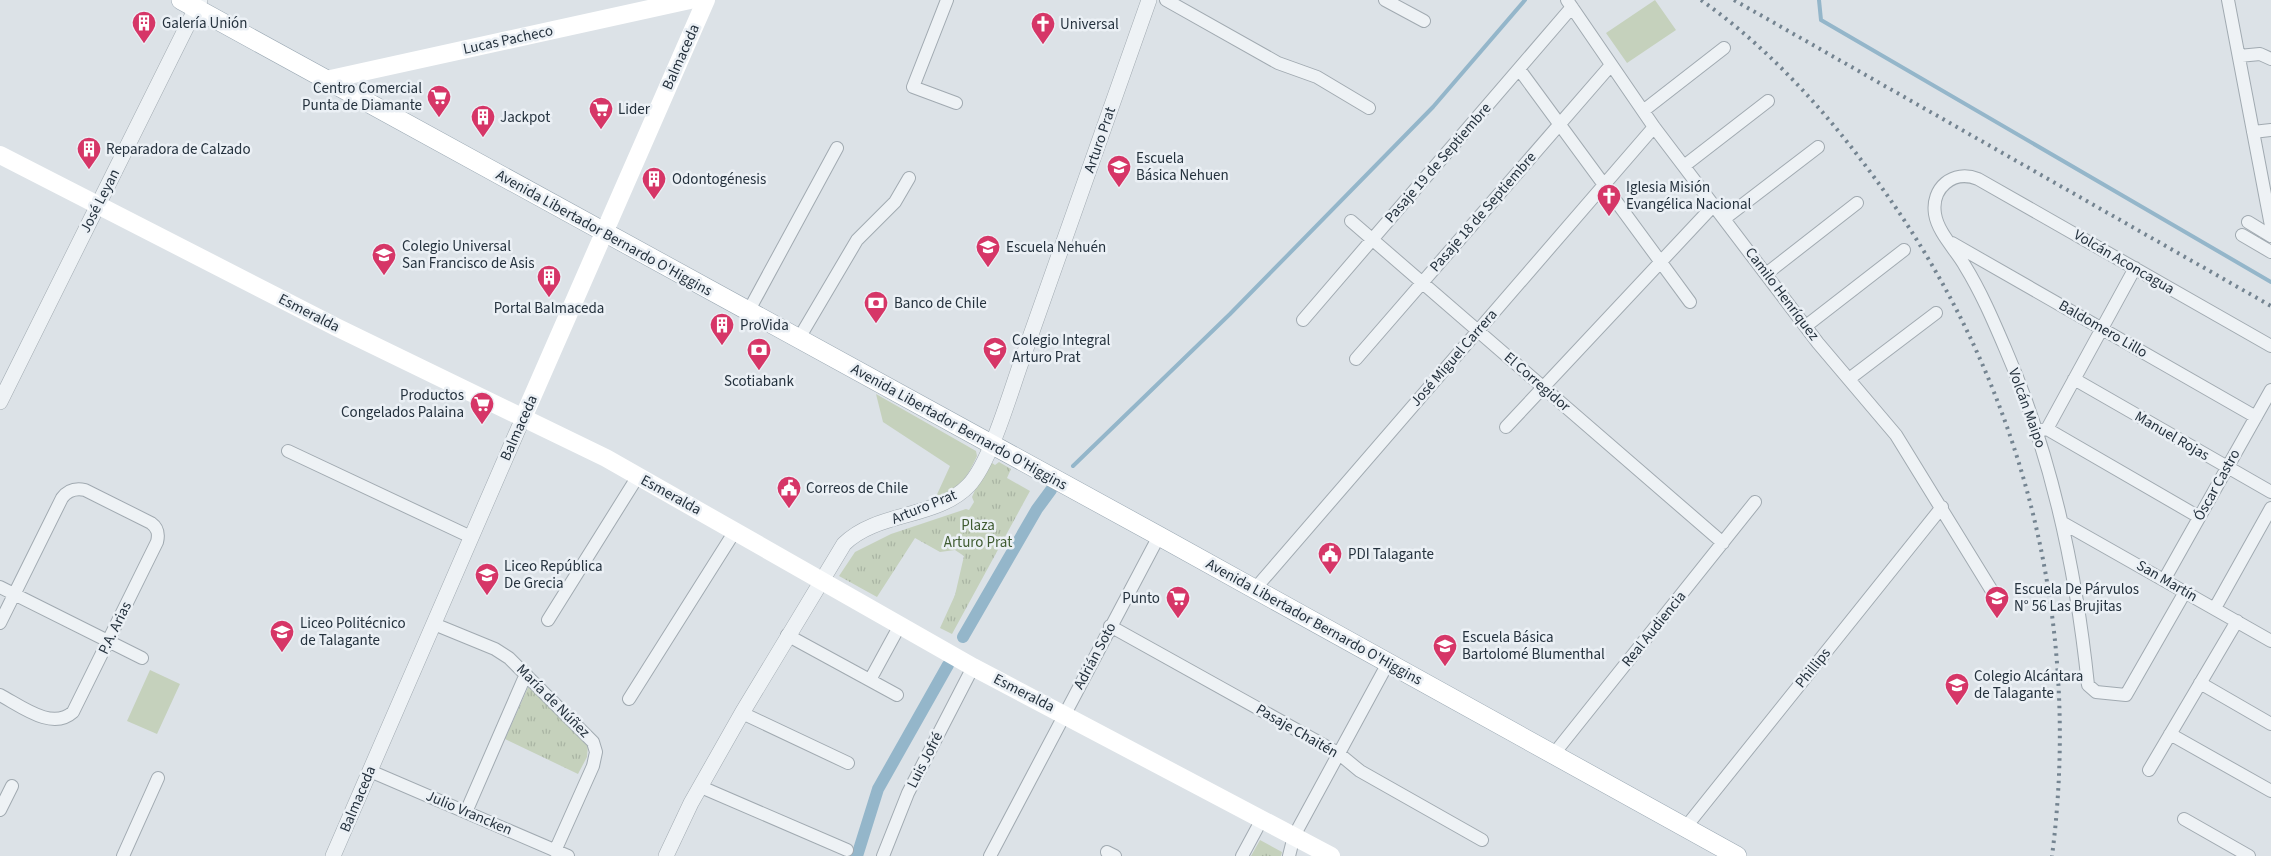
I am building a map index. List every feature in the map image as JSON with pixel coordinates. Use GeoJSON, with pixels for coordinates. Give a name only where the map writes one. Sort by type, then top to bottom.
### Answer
{"type":"FeatureCollection","features":[{"type":"Feature","properties":{"kind":"main road","name":"Lucas Pacheco"},"geometry":{"type":"LineString","coordinates":[[326,80],[640,5],[690,0]]}},
{"type":"Feature","properties":{"kind":"main road","name":"Balmaceda"},"geometry":{"type":"LineString","coordinates":[[523,418],[706,0]]}},
{"type":"Feature","properties":{"kind":"main road","name":"Avenida Libertador Bernardo O'Higgins"},"geometry":{"type":"LineString","coordinates":[[192,3],[326,80],[604,234],[1159,536],[1737,856]]}},
{"type":"Feature","properties":{"kind":"main road","name":"Esmeralda"},"geometry":{"type":"LineString","coordinates":[[0,155],[319,318],[579,444],[973,667],[1331,856]]}},
{"type":"Feature","properties":{"kind":"street"},"geometry":{"type":"LineString","coordinates":[[947,0],[912,87],[956,103]]}},
{"type":"Feature","properties":{"kind":"street","name":"Arturo Prat"},"geometry":{"type":"LineString","coordinates":[[666,856],[700,787],[742,713],[787,635],[844,544],[855,535],[949,500],[963,491],[979,471],[991,445],[1149,0]]}},
{"type":"Feature","properties":{"kind":"street"},"geometry":{"type":"LineString","coordinates":[[1166,0],[1278,63],[1316,77],[1369,108]]}},
{"type":"Feature","properties":{"kind":"street"},"geometry":{"type":"LineString","coordinates":[[1385,0],[1424,21]]}},
{"type":"Feature","properties":{"kind":"street"},"geometry":{"type":"LineString","coordinates":[[2228,0],[2271,226]]}},
{"type":"Feature","properties":{"kind":"street","name":"José Leyan"},"geometry":{"type":"LineString","coordinates":[[0,402],[99,205],[192,3]]}},
{"type":"Feature","properties":{"kind":"street","name":"Camilo Henríquez"},"geometry":{"type":"LineString","coordinates":[[1570,3],[1654,127],[1806,326],[1896,435],[1992,591]]}},
{"type":"Feature","properties":{"kind":"street","name":"Pasaje 19 de Septiembre"},"geometry":{"type":"LineString","coordinates":[[1303,320],[1519,69],[1570,3]]}},
{"type":"Feature","properties":{"kind":"street"},"geometry":{"type":"LineString","coordinates":[[1643,111],[1724,48]]}},
{"type":"Feature","properties":{"kind":"street"},"geometry":{"type":"LineString","coordinates":[[2238,56],[2260,54],[2271,59]]}},
{"type":"Feature","properties":{"kind":"street","name":"Pasaje 18 de Septiembre"},"geometry":{"type":"LineString","coordinates":[[1356,359],[1611,65]]}},
{"type":"Feature","properties":{"kind":"street"},"geometry":{"type":"LineString","coordinates":[[1519,69],[1690,302]]}},
{"type":"Feature","properties":{"kind":"street"},"geometry":{"type":"LineString","coordinates":[[1684,166],[1768,101]]}},
{"type":"Feature","properties":{"kind":"street","name":"José Miguel Carrera"},"geometry":{"type":"LineString","coordinates":[[1254,590],[1654,127]]}},
{"type":"Feature","properties":{"kind":"street"},"geometry":{"type":"LineString","coordinates":[[2253,132],[2271,130]]}},
{"type":"Feature","properties":{"kind":"street"},"geometry":{"type":"LineString","coordinates":[[1724,219],[1818,147]]}},
{"type":"Feature","properties":{"kind":"street"},"geometry":{"type":"LineString","coordinates":[[748,312],[837,148]]}},
{"type":"Feature","properties":{"kind":"street","name":"Volcán Maipo"},"geometry":{"type":"LineString","coordinates":[[1978,179],[1965,175],[1954,177],[1945,184],[1936,200],[1936,220],[1966,266],[1988,310],[2041,430],[2063,523],[2080,610],[2088,685],[2096,692],[2126,695],[2185,592]]}},
{"type":"Feature","properties":{"kind":"street"},"geometry":{"type":"LineString","coordinates":[[798,340],[857,240],[895,202],[909,178]]}},
{"type":"Feature","properties":{"kind":"street","name":"Volcán Aconcagua"},"geometry":{"type":"LineString","coordinates":[[1978,179],[2271,346]]}},
{"type":"Feature","properties":{"kind":"street"},"geometry":{"type":"LineString","coordinates":[[1766,274],[1856,203]]}},
{"type":"Feature","properties":{"kind":"street"},"geometry":{"type":"LineString","coordinates":[[1506,427],[1714,206]]}},
{"type":"Feature","properties":{"kind":"street","name":"El Corregidor"},"geometry":{"type":"LineString","coordinates":[[1350,221],[1723,543]]}},
{"type":"Feature","properties":{"kind":"street"},"geometry":{"type":"LineString","coordinates":[[2248,222],[2271,236]]}},
{"type":"Feature","properties":{"kind":"street"},"geometry":{"type":"LineString","coordinates":[[2242,234],[2271,252]]}},
{"type":"Feature","properties":{"kind":"street","name":"Baldomero Lillo"},"geometry":{"type":"LineString","coordinates":[[1950,242],[2256,417]]}},
{"type":"Feature","properties":{"kind":"street"},"geometry":{"type":"LineString","coordinates":[[1806,326],[1904,250]]}},
{"type":"Feature","properties":{"kind":"street"},"geometry":{"type":"LineString","coordinates":[[2135,268],[2074,379],[2041,430],[2199,517]]}},
{"type":"Feature","properties":{"kind":"street"},"geometry":{"type":"LineString","coordinates":[[1849,379],[1936,313]]}},
{"type":"Feature","properties":{"kind":"street","name":"Manuel Rojas"},"geometry":{"type":"LineString","coordinates":[[2074,379],[2271,492]]}},
{"type":"Feature","properties":{"kind":"street","name":"Óscar Castro"},"geometry":{"type":"LineString","coordinates":[[2164,580],[2271,390]]}},
{"type":"Feature","properties":{"kind":"street","name":"Balmaceda"},"geometry":{"type":"LineString","coordinates":[[333,856],[523,418]]}},
{"type":"Feature","properties":{"kind":"street"},"geometry":{"type":"LineString","coordinates":[[288,451],[471,537]]}},
{"type":"Feature","properties":{"kind":"street"},"geometry":{"type":"LineString","coordinates":[[548,620],[638,476]]}},
{"type":"Feature","properties":{"kind":"street","name":"P.A. Arias"},"geometry":{"type":"LineString","coordinates":[[0,696],[48,719],[63,719],[74,712],[157,542],[158,531],[151,523],[85,490],[72,490],[62,498],[14,594]]}},
{"type":"Feature","properties":{"kind":"street","name":"Real Audiencia"},"geometry":{"type":"LineString","coordinates":[[1553,755],[1755,502]]}},
{"type":"Feature","properties":{"kind":"street","name":"Phillips"},"geometry":{"type":"LineString","coordinates":[[1685,828],[1942,508]]}},
{"type":"Feature","properties":{"kind":"street"},"geometry":{"type":"LineString","coordinates":[[2215,608],[2271,508]]}},
{"type":"Feature","properties":{"kind":"street","name":"San Martín"},"geometry":{"type":"LineString","coordinates":[[2063,523],[2237,621],[2269,635]]}},
{"type":"Feature","properties":{"kind":"street"},"geometry":{"type":"LineString","coordinates":[[629,699],[735,531]]}},
{"type":"Feature","properties":{"kind":"street","name":"Adrián Soto"},"geometry":{"type":"LineString","coordinates":[[990,856],[1159,536]]}},
{"type":"Feature","properties":{"kind":"street"},"geometry":{"type":"LineString","coordinates":[[0,587],[142,658]]}},
{"type":"Feature","properties":{"kind":"street"},"geometry":{"type":"LineString","coordinates":[[0,623],[14,594]]}},
{"type":"Feature","properties":{"kind":"street"},"geometry":{"type":"LineString","coordinates":[[2149,770],[2237,621]]}},
{"type":"Feature","properties":{"kind":"street","name":"María de Núñez"},"geometry":{"type":"LineString","coordinates":[[434,624],[496,649],[510,658],[587,734],[595,747],[593,766],[556,851]]}},
{"type":"Feature","properties":{"kind":"street"},"geometry":{"type":"LineString","coordinates":[[870,680],[900,625]]}},
{"type":"Feature","properties":{"kind":"street","name":"Pasaje Chaitén"},"geometry":{"type":"LineString","coordinates":[[1110,626],[1338,753],[1360,771],[1482,840]]}},
{"type":"Feature","properties":{"kind":"street"},"geometry":{"type":"LineString","coordinates":[[787,635],[898,695]]}},
{"type":"Feature","properties":{"kind":"street"},"geometry":{"type":"LineString","coordinates":[[1289,856],[1294,836],[1388,663]]}},
{"type":"Feature","properties":{"kind":"street","name":"Luis Jofré"},"geometry":{"type":"LineString","coordinates":[[883,856],[908,793],[973,667]]}},
{"type":"Feature","properties":{"kind":"street"},"geometry":{"type":"LineString","coordinates":[[466,812],[526,674]]}},
{"type":"Feature","properties":{"kind":"street"},"geometry":{"type":"LineString","coordinates":[[2200,683],[2271,724]]}},
{"type":"Feature","properties":{"kind":"street"},"geometry":{"type":"LineString","coordinates":[[742,713],[848,763]]}},
{"type":"Feature","properties":{"kind":"street"},"geometry":{"type":"LineString","coordinates":[[2170,734],[2271,791]]}},
{"type":"Feature","properties":{"kind":"street","name":"Julio Vrancken"},"geometry":{"type":"LineString","coordinates":[[370,771],[568,856]]}},
{"type":"Feature","properties":{"kind":"street"},"geometry":{"type":"LineString","coordinates":[[123,856],[158,778]]}},
{"type":"Feature","properties":{"kind":"street"},"geometry":{"type":"LineString","coordinates":[[0,810],[12,786]]}},
{"type":"Feature","properties":{"kind":"street"},"geometry":{"type":"LineString","coordinates":[[700,787],[847,850]]}},
{"type":"Feature","properties":{"kind":"street"},"geometry":{"type":"LineString","coordinates":[[1242,856],[1262,819]]}},
{"type":"Feature","properties":{"kind":"street"},"geometry":{"type":"LineString","coordinates":[[2184,819],[2249,856]]}},
{"type":"Feature","properties":{"kind":"green space"},"geometry":{"type":"Polygon","coordinates":[[[1655,0],[1676,30],[1627,63],[1606,33],[1655,0]]]}},
{"type":"Feature","properties":{"kind":"green space"},"geometry":{"type":"Polygon","coordinates":[[[876,394],[976,451],[977,456],[969,471],[956,488],[934,501],[950,466],[883,422],[876,394]]]}},
{"type":"Feature","properties":{"kind":"green space","name":"Plaza Arturo Prat"},"geometry":{"type":"Polygon","coordinates":[[[988,460],[995,465],[999,462],[1011,469],[1007,478],[1030,491],[952,634],[940,628],[955,595],[964,556],[955,550],[940,552],[915,538],[877,597],[839,576],[855,552],[891,534],[966,509],[969,510],[974,502],[972,497],[988,460]]]}},
{"type":"Feature","properties":{"kind":"green space"},"geometry":{"type":"Polygon","coordinates":[[[150,670],[180,684],[157,734],[127,721],[150,670]]]}},
{"type":"Feature","properties":{"kind":"green space"},"geometry":{"type":"Polygon","coordinates":[[[530,683],[588,745],[587,757],[578,774],[505,739],[530,683]]]}},
{"type":"Feature","properties":{"kind":"green space"},"geometry":{"type":"Polygon","coordinates":[[[1260,840],[1282,852],[1281,856],[1251,856],[1260,840]]]}},
{"type":"Feature","properties":{"kind":"waterway"},"geometry":{"type":"LineString","coordinates":[[1073,466],[1230,314],[1433,107],[1525,0]]}},
{"type":"Feature","properties":{"kind":"waterway"},"geometry":{"type":"LineString","coordinates":[[1819,0],[1821,20],[2271,282]]}},
{"type":"Feature","properties":{"kind":"waterway"},"geometry":{"type":"LineString","coordinates":[[963,637],[1037,509],[1051,490]]}},
{"type":"Feature","properties":{"kind":"waterway"},"geometry":{"type":"LineString","coordinates":[[857,856],[878,789],[948,665]]}},
{"type":"Feature","properties":{"kind":"railway"},"geometry":{"type":"LineString","coordinates":[[1701,0],[1748,37],[1791,78],[1831,122],[1868,169],[1920,245],[1964,325],[2000,408],[2028,494],[2047,582],[2058,673],[2059,764],[2052,856]]}},
{"type":"Feature","properties":{"kind":"railway"},"geometry":{"type":"LineString","coordinates":[[1734,0],[2271,306]]}},
{"type":"Feature","properties":{"kind":"place","name":"Galería Unión"},"geometry":{"type":"Point","coordinates":[144,44]}},
{"type":"Feature","properties":{"kind":"place","name":"Universal"},"geometry":{"type":"Point","coordinates":[1043,45]}},
{"type":"Feature","properties":{"kind":"place","name":"Centro Comercial Punta de Diamante"},"geometry":{"type":"Point","coordinates":[439,118]}},
{"type":"Feature","properties":{"kind":"place","name":"Lider"},"geometry":{"type":"Point","coordinates":[601,130]}},
{"type":"Feature","properties":{"kind":"place","name":"Jackpot"},"geometry":{"type":"Point","coordinates":[483,138]}},
{"type":"Feature","properties":{"kind":"place","name":"Reparadora de Calzado"},"geometry":{"type":"Point","coordinates":[89,170]}},
{"type":"Feature","properties":{"kind":"place","name":"Escuela Básica Nehuen"},"geometry":{"type":"Point","coordinates":[1119,188]}},
{"type":"Feature","properties":{"kind":"place","name":"Odontogénesis"},"geometry":{"type":"Point","coordinates":[654,200]}},
{"type":"Feature","properties":{"kind":"place","name":"Iglesia Misión Evangélica Nacional"},"geometry":{"type":"Point","coordinates":[1609,217]}},
{"type":"Feature","properties":{"kind":"place","name":"Escuela Nehuén"},"geometry":{"type":"Point","coordinates":[988,268]}},
{"type":"Feature","properties":{"kind":"place","name":"Colegio Universal San Francisco de Asis"},"geometry":{"type":"Point","coordinates":[384,276]}},
{"type":"Feature","properties":{"kind":"place","name":"Portal Balmaceda"},"geometry":{"type":"Point","coordinates":[549,298]}},
{"type":"Feature","properties":{"kind":"place","name":"Banco de Chile"},"geometry":{"type":"Point","coordinates":[876,324]}},
{"type":"Feature","properties":{"kind":"place","name":"ProVida"},"geometry":{"type":"Point","coordinates":[722,346]}},
{"type":"Feature","properties":{"kind":"place","name":"Colegio Integral Arturo Prat"},"geometry":{"type":"Point","coordinates":[995,370]}},
{"type":"Feature","properties":{"kind":"place","name":"Scotiabank"},"geometry":{"type":"Point","coordinates":[759,371]}},
{"type":"Feature","properties":{"kind":"place","name":"Productos Congelados Palaina"},"geometry":{"type":"Point","coordinates":[482,425]}},
{"type":"Feature","properties":{"kind":"place","name":"Correos de Chile"},"geometry":{"type":"Point","coordinates":[789,509]}},
{"type":"Feature","properties":{"kind":"place","name":"PDI Talagante"},"geometry":{"type":"Point","coordinates":[1330,575]}},
{"type":"Feature","properties":{"kind":"place","name":"Liceo República De Grecia"},"geometry":{"type":"Point","coordinates":[487,596]}},
{"type":"Feature","properties":{"kind":"place","name":"Punto"},"geometry":{"type":"Point","coordinates":[1178,619]}},
{"type":"Feature","properties":{"kind":"place","name":"Escuela De Párvulos N° 56 Las Brujitas"},"geometry":{"type":"Point","coordinates":[1997,619]}},
{"type":"Feature","properties":{"kind":"place","name":"Liceo Politécnico de Talagante"},"geometry":{"type":"Point","coordinates":[282,653]}},
{"type":"Feature","properties":{"kind":"place","name":"Escuela Básica Bartolomé Blumenthal"},"geometry":{"type":"Point","coordinates":[1445,667]}},
{"type":"Feature","properties":{"kind":"place","name":"Colegio Alcántara de Talagante"},"geometry":{"type":"Point","coordinates":[1957,706]}}]}
